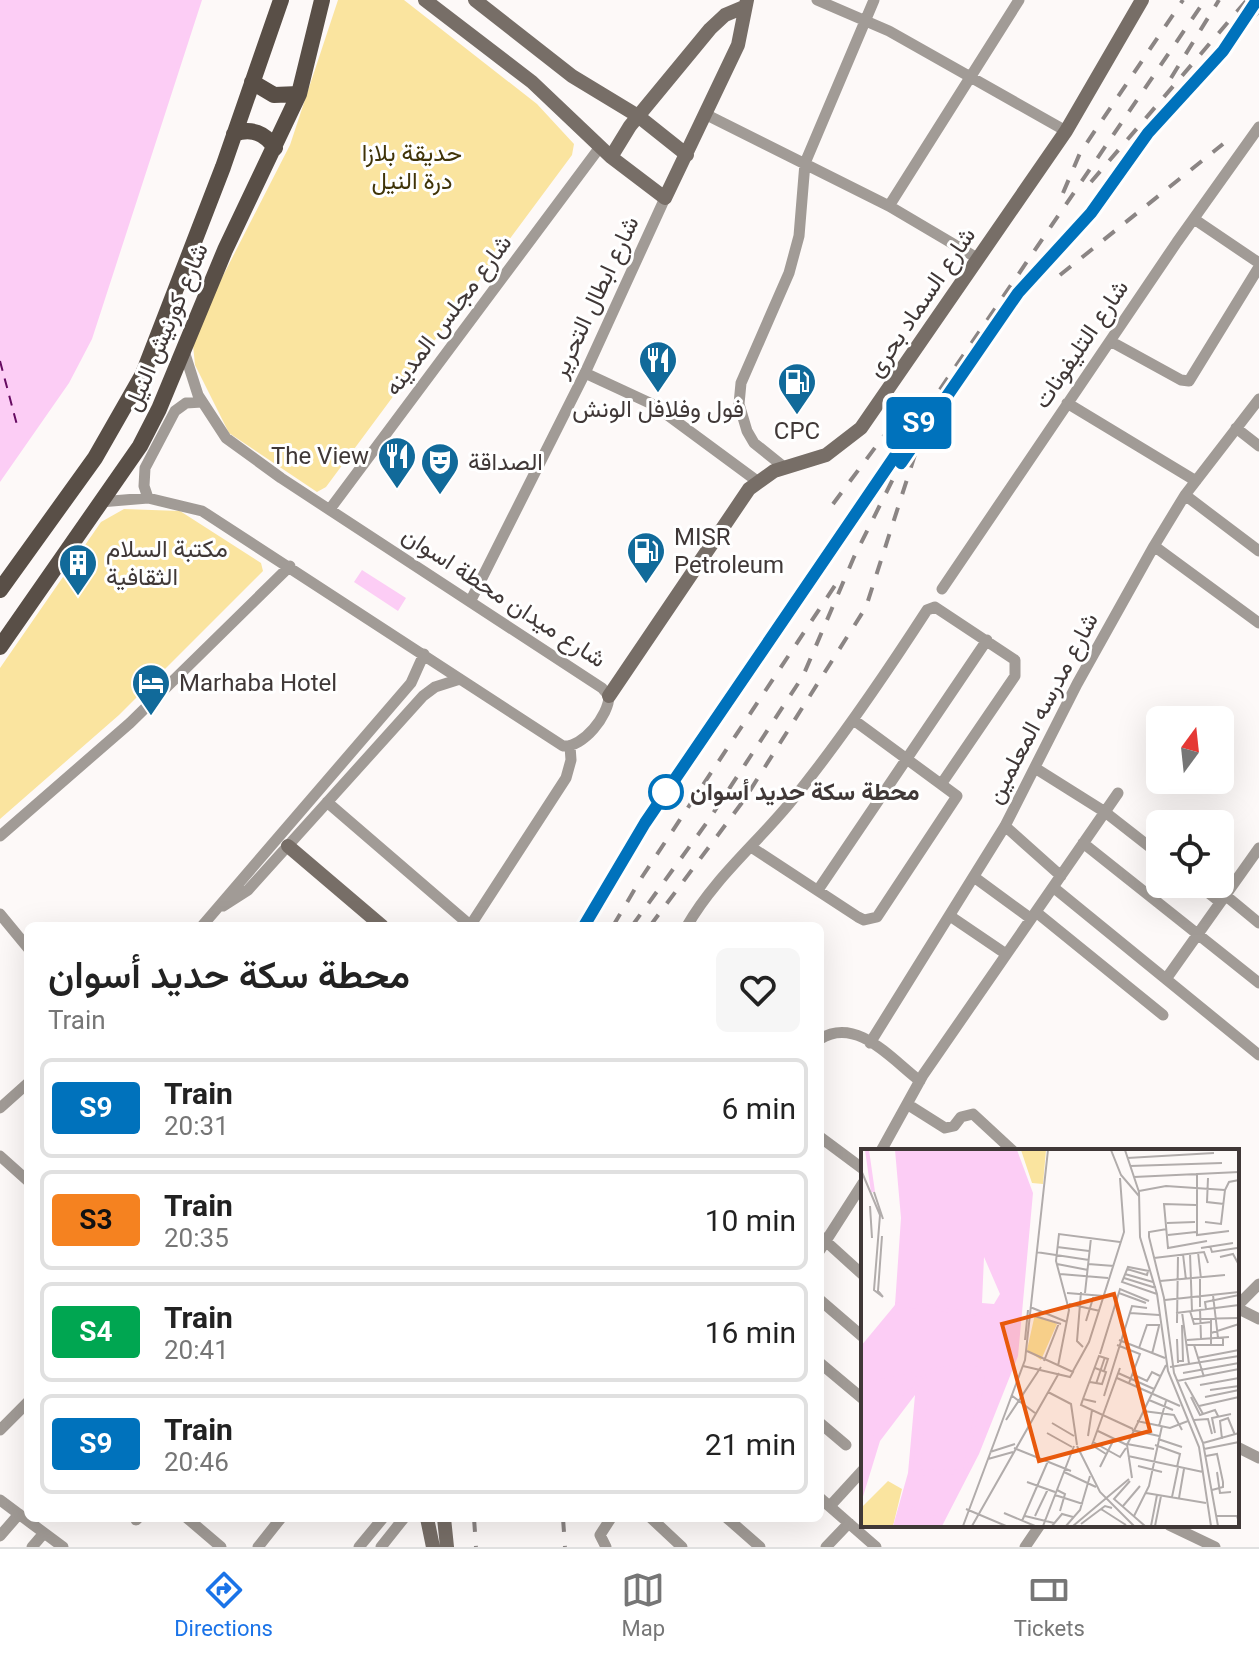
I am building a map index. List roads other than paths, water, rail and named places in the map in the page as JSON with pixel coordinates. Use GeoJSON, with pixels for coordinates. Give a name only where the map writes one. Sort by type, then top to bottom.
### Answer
{"type":"FeatureCollection","features":[{"type":"Feature","properties":{"kind":"main road","name":"شارع كورنيش النيل"},"geometry":{"type":"LineString","coordinates":[[0,590],[95,458],[127,406],[158,341],[281,0]]}},
{"type":"Feature","properties":{"kind":"main road","name":"شارع كورنيش النيل"},"geometry":{"type":"LineString","coordinates":[[0,647],[140,446],[184,351],[230,238],[299,94],[322,0]]}},
{"type":"Feature","properties":{"kind":"main road"},"geometry":{"type":"LineString","coordinates":[[252,82],[274,95],[299,94]]}},
{"type":"Feature","properties":{"kind":"main road"},"geometry":{"type":"LineString","coordinates":[[234,134],[254,131],[266,137],[275,148]]}},
{"type":"Feature","properties":{"kind":"main road"},"geometry":{"type":"LineString","coordinates":[[0,624],[19,605],[33,600]]}},
{"type":"Feature","properties":{"kind":"street"},"geometry":{"type":"LineString","coordinates":[[425,0],[532,82],[605,152],[665,198]]}},
{"type":"Feature","properties":{"kind":"street"},"geometry":{"type":"LineString","coordinates":[[475,0],[572,76],[638,116],[687,155]]}},
{"type":"Feature","properties":{"kind":"street"},"geometry":{"type":"LineString","coordinates":[[817,0],[865,20],[969,74],[1066,131]]}},
{"type":"Feature","properties":{"kind":"street"},"geometry":{"type":"LineString","coordinates":[[784,467],[754,443],[739,404],[744,373],[789,273],[799,236],[805,163],[874,0]]}},
{"type":"Feature","properties":{"kind":"street"},"geometry":{"type":"LineString","coordinates":[[889,206],[969,74],[1019,0]]}},
{"type":"Feature","properties":{"kind":"street","name":"شارع السماد بحرى"},"geometry":{"type":"LineString","coordinates":[[609,696],[757,481],[784,467],[826,455],[861,428],[1066,131],[1142,0]]}},
{"type":"Feature","properties":{"kind":"street","name":"شارع ابطال التحرير"},"geometry":{"type":"LineString","coordinates":[[605,152],[717,22],[745,4]]}},
{"type":"Feature","properties":{"kind":"street","name":"شارع ابطال التحرير"},"geometry":{"type":"LineString","coordinates":[[471,600],[585,373],[665,198],[707,115],[741,38],[745,4]]}},
{"type":"Feature","properties":{"kind":"street"},"geometry":{"type":"LineString","coordinates":[[707,115],[889,206],[977,258]]}},
{"type":"Feature","properties":{"kind":"street","name":"شارع التليفونات"},"geometry":{"type":"LineString","coordinates":[[942,589],[1194,219],[1254,144],[1259,127]]}},
{"type":"Feature","properties":{"kind":"street","name":"شارع مجلس المدينه"},"geometry":{"type":"LineString","coordinates":[[330,509],[605,152]]}},
{"type":"Feature","properties":{"kind":"street"},"geometry":{"type":"LineString","coordinates":[[1110,341],[1181,380],[1189,381],[1259,265],[1194,219]]}},
{"type":"Feature","properties":{"kind":"street","name":"شارع ميدان محطة اسوان"},"geometry":{"type":"LineString","coordinates":[[184,351],[202,402],[226,438],[471,600],[609,696],[609,704],[588,734],[570,746]]}},
{"type":"Feature","properties":{"kind":"street"},"geometry":{"type":"LineString","coordinates":[[585,373],[654,405],[757,481]]}},
{"type":"Feature","properties":{"kind":"street","name":"شارع مدرسه المعلمين"},"geometry":{"type":"LineString","coordinates":[[870,1043],[1005,826],[1154,546],[1185,495],[1259,399]]}},
{"type":"Feature","properties":{"kind":"street"},"geometry":{"type":"LineString","coordinates":[[148,498],[144,486],[145,468],[175,411],[186,403],[202,402]]}},
{"type":"Feature","properties":{"kind":"street"},"geometry":{"type":"LineString","coordinates":[[1067,403],[1196,481]]}},
{"type":"Feature","properties":{"kind":"street"},"geometry":{"type":"LineString","coordinates":[[1236,428],[1259,446]]}},
{"type":"Feature","properties":{"kind":"street"},"geometry":{"type":"LineString","coordinates":[[1185,495],[1259,551]]}},
{"type":"Feature","properties":{"kind":"street"},"geometry":{"type":"LineString","coordinates":[[100,502],[148,498],[202,511],[557,742],[570,746],[570,767],[566,778],[473,922]]}},
{"type":"Feature","properties":{"kind":"street"},"geometry":{"type":"LineString","coordinates":[[1154,546],[1259,623]]}},
{"type":"Feature","properties":{"kind":"street"},"geometry":{"type":"LineString","coordinates":[[0,836],[130,723],[290,566]]}},
{"type":"Feature","properties":{"kind":"street"},"geometry":{"type":"LineString","coordinates":[[689,922],[709,890],[751,847],[855,721],[932,607],[942,609],[1015,660],[1017,665],[1015,676],[942,783]]}},
{"type":"Feature","properties":{"kind":"street"},"geometry":{"type":"LineString","coordinates":[[818,890],[987,640]]}},
{"type":"Feature","properties":{"kind":"street"},"geometry":{"type":"LineString","coordinates":[[223,906],[241,876],[411,683],[424,654]]}},
{"type":"Feature","properties":{"kind":"street"},"geometry":{"type":"LineString","coordinates":[[206,922],[223,906],[248,890],[429,691],[460,679]]}},
{"type":"Feature","properties":{"kind":"street"},"geometry":{"type":"LineString","coordinates":[[751,847],[858,917],[864,920],[877,917],[956,798],[955,792],[855,721]]}},
{"type":"Feature","properties":{"kind":"street"},"geometry":{"type":"LineString","coordinates":[[1035,768],[1105,812],[1146,844]]}},
{"type":"Feature","properties":{"kind":"street"},"geometry":{"type":"LineString","coordinates":[[884,1149],[920,1081],[1118,793]]}},
{"type":"Feature","properties":{"kind":"street"},"geometry":{"type":"LineString","coordinates":[[327,802],[465,922]]}},
{"type":"Feature","properties":{"kind":"street"},"geometry":{"type":"LineString","coordinates":[[1005,826],[1061,876]]}},
{"type":"Feature","properties":{"kind":"street"},"geometry":{"type":"LineString","coordinates":[[1083,843],[1259,983]]}},
{"type":"Feature","properties":{"kind":"street"},"geometry":{"type":"LineString","coordinates":[[288,846],[377,922]]}},
{"type":"Feature","properties":{"kind":"street"},"geometry":{"type":"LineString","coordinates":[[1234,882],[1259,848]]}},
{"type":"Feature","properties":{"kind":"street"},"geometry":{"type":"LineString","coordinates":[[974,877],[1033,915],[1163,1015]]}},
{"type":"Feature","properties":{"kind":"street"},"geometry":{"type":"LineString","coordinates":[[1053,887],[1259,1055]]}},
{"type":"Feature","properties":{"kind":"street"},"geometry":{"type":"LineString","coordinates":[[1166,979],[1222,898],[1259,923]]}},
{"type":"Feature","properties":{"kind":"street"},"geometry":{"type":"LineString","coordinates":[[0,914],[24,943]]}},
{"type":"Feature","properties":{"kind":"street"},"geometry":{"type":"LineString","coordinates":[[950,916],[1006,954]]}},
{"type":"Feature","properties":{"kind":"street"},"geometry":{"type":"LineString","coordinates":[[824,1037],[847,1030],[870,1043],[920,1081]]}},
{"type":"Feature","properties":{"kind":"street"},"geometry":{"type":"LineString","coordinates":[[0,1108],[24,1087]]}},
{"type":"Feature","properties":{"kind":"street"},"geometry":{"type":"LineString","coordinates":[[907,1104],[945,1128],[954,1126],[961,1117],[973,1114],[1011,1149]]}},
{"type":"Feature","properties":{"kind":"street"},"geometry":{"type":"LineString","coordinates":[[824,1140],[861,1168]]}},
{"type":"Feature","properties":{"kind":"street"},"geometry":{"type":"LineString","coordinates":[[0,1156],[24,1177]]}},
{"type":"Feature","properties":{"kind":"street"},"geometry":{"type":"LineString","coordinates":[[824,1239],[861,1186]]}},
{"type":"Feature","properties":{"kind":"street"},"geometry":{"type":"LineString","coordinates":[[824,1244],[861,1273]]}},
{"type":"Feature","properties":{"kind":"street"},"geometry":{"type":"LineString","coordinates":[[1239,1305],[1259,1284]]}},
{"type":"Feature","properties":{"kind":"street"},"geometry":{"type":"LineString","coordinates":[[824,1303],[861,1335]]}},
{"type":"Feature","properties":{"kind":"street"},"geometry":{"type":"LineString","coordinates":[[1239,1308],[1259,1319]]}},
{"type":"Feature","properties":{"kind":"street"},"geometry":{"type":"LineString","coordinates":[[824,1366],[861,1397]]}},
{"type":"Feature","properties":{"kind":"street"},"geometry":{"type":"LineString","coordinates":[[0,1430],[24,1406]]}},
{"type":"Feature","properties":{"kind":"street"},"geometry":{"type":"LineString","coordinates":[[824,1426],[846,1445]]}},
{"type":"Feature","properties":{"kind":"street"},"geometry":{"type":"LineString","coordinates":[[1239,1448],[1259,1458]]}},
{"type":"Feature","properties":{"kind":"street"},"geometry":{"type":"LineString","coordinates":[[830,1506],[861,1472]]}},
{"type":"Feature","properties":{"kind":"street"},"geometry":{"type":"LineString","coordinates":[[0,1500],[24,1518]]}},
{"type":"Feature","properties":{"kind":"street"},"geometry":{"type":"LineString","coordinates":[[824,1501],[876,1547]]}},
{"type":"Feature","properties":{"kind":"street"},"geometry":{"type":"LineString","coordinates":[[0,1536],[19,1514]]}},
{"type":"Feature","properties":{"kind":"street"},"geometry":{"type":"LineString","coordinates":[[30,1522],[63,1547]]}},
{"type":"Feature","properties":{"kind":"street"},"geometry":{"type":"LineString","coordinates":[[192,1522],[221,1547]]}},
{"type":"Feature","properties":{"kind":"street"},"geometry":{"type":"LineString","coordinates":[[258,1547],[278,1522]]}},
{"type":"Feature","properties":{"kind":"street"},"geometry":{"type":"LineString","coordinates":[[359,1547],[380,1522]]}},
{"type":"Feature","properties":{"kind":"street"},"geometry":{"type":"LineString","coordinates":[[381,1547],[401,1522]]}},
{"type":"Feature","properties":{"kind":"street"},"geometry":{"type":"LineString","coordinates":[[428,1522],[433,1547]]}},
{"type":"Feature","properties":{"kind":"street"},"geometry":{"type":"LineString","coordinates":[[444,1522],[447,1547]]}},
{"type":"Feature","properties":{"kind":"street"},"geometry":{"type":"LineString","coordinates":[[606,1547],[600,1539],[608,1522]]}},
{"type":"Feature","properties":{"kind":"street"},"geometry":{"type":"LineString","coordinates":[[655,1522],[682,1547]]}},
{"type":"Feature","properties":{"kind":"street"},"geometry":{"type":"LineString","coordinates":[[732,1522],[760,1547]]}},
{"type":"Feature","properties":{"kind":"street"},"geometry":{"type":"LineString","coordinates":[[826,1547],[849,1523]]}},
{"type":"Feature","properties":{"kind":"street"},"geometry":{"type":"LineString","coordinates":[[1025,1547],[1039,1527]]}},
{"type":"Feature","properties":{"kind":"street"},"geometry":{"type":"LineString","coordinates":[[1173,1527],[1215,1547]]}},
{"type":"Feature","properties":{"kind":"street"},"geometry":{"type":"LineString","coordinates":[[32,1547],[44,1533]]}},
{"type":"Feature","properties":{"kind":"railway"},"geometry":{"type":"LineString","coordinates":[[1063,193],[1080,153],[1183,0]]}},
{"type":"Feature","properties":{"kind":"railway"},"geometry":{"type":"LineString","coordinates":[[586,922],[645,823],[1205,0]]}},
{"type":"Feature","properties":{"kind":"railway"},"geometry":{"type":"LineString","coordinates":[[1171,78],[1219,0]]}},
{"type":"Feature","properties":{"kind":"railway"},"geometry":{"type":"LineString","coordinates":[[1091,182],[1247,0]]}},
{"type":"Feature","properties":{"kind":"railway"},"geometry":{"type":"LineString","coordinates":[[1176,103],[1259,11]]}},
{"type":"Feature","properties":{"kind":"railway"},"geometry":{"type":"LineString","coordinates":[[1091,213],[1157,124]]}},
{"type":"Feature","properties":{"kind":"railway"},"geometry":{"type":"LineString","coordinates":[[1060,275],[1223,144]]}},
{"type":"Feature","properties":{"kind":"railway"},"geometry":{"type":"LineString","coordinates":[[1018,293],[1099,204]]}},
{"type":"Feature","properties":{"kind":"railway"},"geometry":{"type":"LineString","coordinates":[[833,504],[886,433],[924,399]]}},
{"type":"Feature","properties":{"kind":"railway"},"geometry":{"type":"LineString","coordinates":[[653,922],[744,800],[866,607],[920,439]]}},
{"type":"Feature","properties":{"kind":"railway"},"geometry":{"type":"LineString","coordinates":[[635,922],[708,821],[803,676],[854,557],[901,463]]}},
{"type":"Feature","properties":{"kind":"railway"},"geometry":{"type":"LineString","coordinates":[[615,922],[836,584]]}},
{"type":"Feature","properties":{"kind":"railway"},"geometry":{"type":"LineString","coordinates":[[474,1522],[476,1547]]}},
{"type":"Feature","properties":{"kind":"railway"},"geometry":{"type":"LineString","coordinates":[[563,1522],[565,1547]]}},
{"type":"Feature","properties":{"kind":"train","name":"S9"},"geometry":{"type":"LineString","coordinates":[[586,922],[616,867],[645,823],[925,412],[901,463],[1018,293],[1091,213],[1148,133],[1223,51],[1257,0]]}},
{"type":"Feature","properties":{"kind":"place","name":"فول وفلافل الونش"},"geometry":{"type":"Point","coordinates":[658,394]}},
{"type":"Feature","properties":{"kind":"place","name":"CPC"},"geometry":{"type":"Point","coordinates":[797,416]}},
{"type":"Feature","properties":{"kind":"place","name":"The View"},"geometry":{"type":"Point","coordinates":[397,490]}},
{"type":"Feature","properties":{"kind":"place","name":"الصداقة"},"geometry":{"type":"Point","coordinates":[440,496]}},
{"type":"Feature","properties":{"kind":"place","name":"MISR Petroleum"},"geometry":{"type":"Point","coordinates":[646,585]}},
{"type":"Feature","properties":{"kind":"place","name":"مكتبة السلام الثقافية"},"geometry":{"type":"Point","coordinates":[78,597]}},
{"type":"Feature","properties":{"kind":"place","name":"Marhaba Hotel"},"geometry":{"type":"Point","coordinates":[151,717]}},
{"type":"Feature","properties":{"kind":"place","name":"محطة سكة حديد أسوان"},"geometry":{"type":"Point","coordinates":[666,792]}},
{"type":"Feature","properties":{"kind":"park label","name":"حديقة بلازا درة النيل"},"geometry":{"type":"Point","coordinates":[412,167]}}]}
